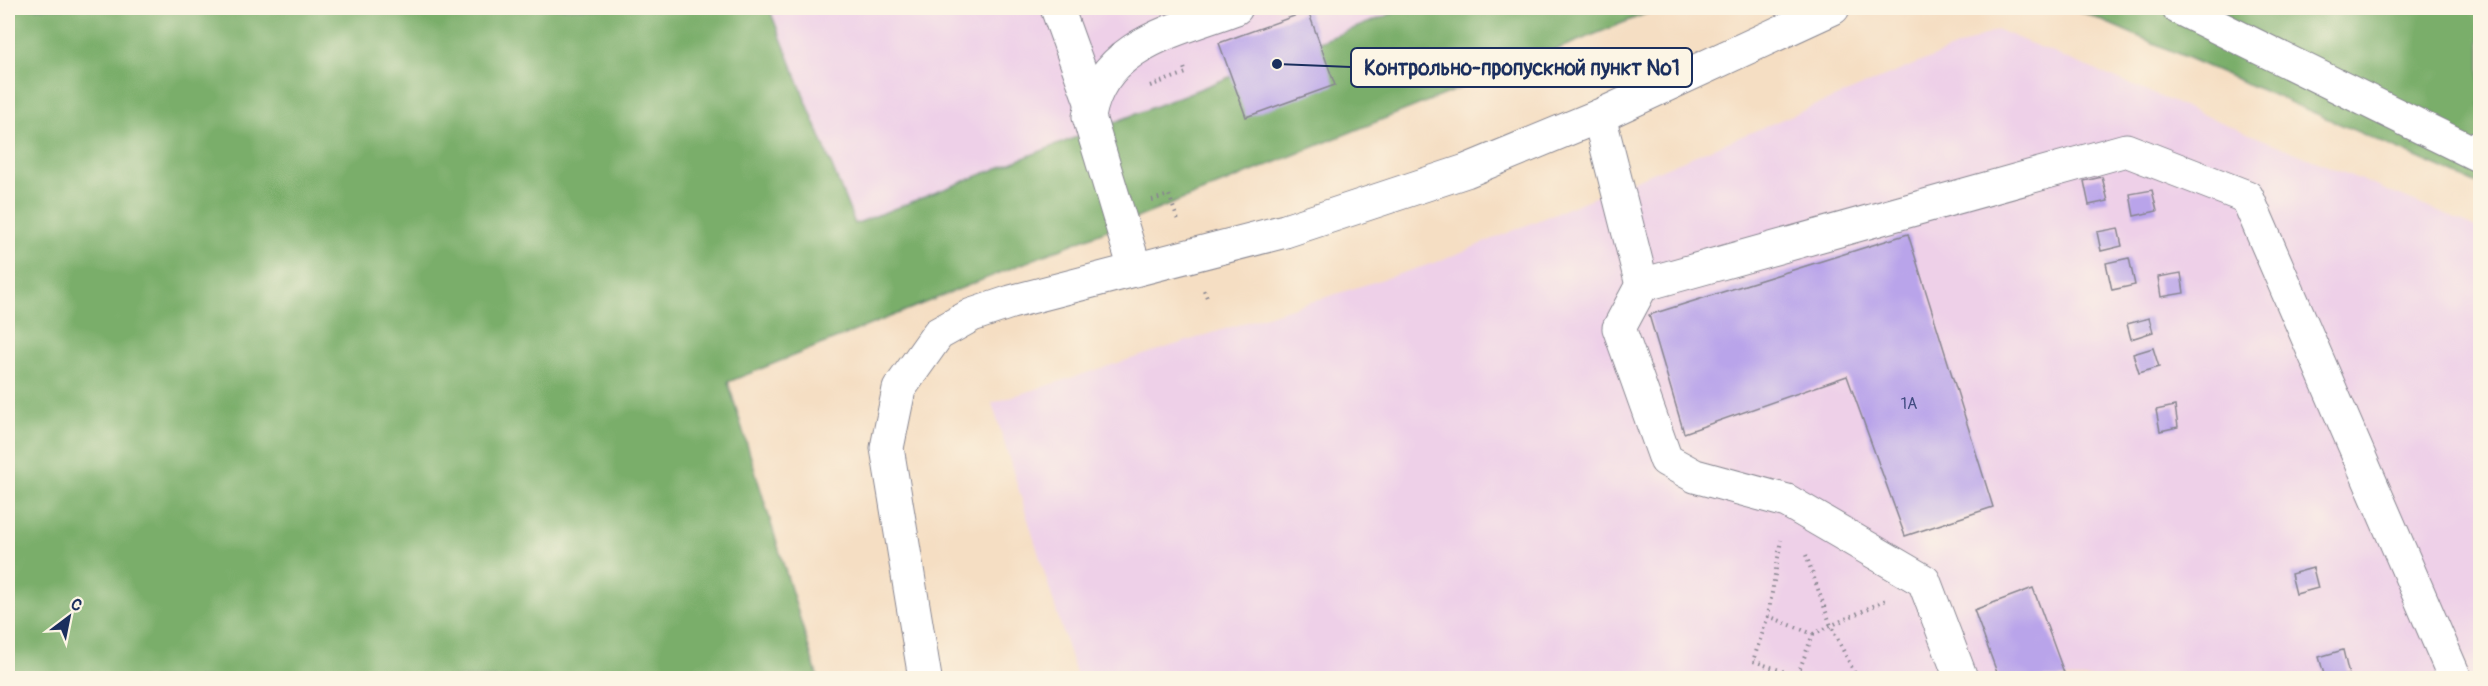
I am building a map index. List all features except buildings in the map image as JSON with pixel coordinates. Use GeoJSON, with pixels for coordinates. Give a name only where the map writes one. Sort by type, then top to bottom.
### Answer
{"type":"FeatureCollection","features":[{"type":"Feature","properties":{"kind":"street"},"geometry":{"type":"LineString","coordinates":[[1057,8],[1092,102]]}},
{"type":"Feature","properties":{"kind":"street"},"geometry":{"type":"LineString","coordinates":[[1136,269],[1089,117],[1092,102],[1109,72],[1140,44],[1236,8]]}},
{"type":"Feature","properties":{"kind":"street"},"geometry":{"type":"LineString","coordinates":[[925,678],[887,448],[899,388],[938,334],[972,315],[1136,269],[1285,231],[1466,171],[1599,116],[1833,8]]}},
{"type":"Feature","properties":{"kind":"street"},"geometry":{"type":"LineString","coordinates":[[2179,8],[2481,156]]}},
{"type":"Feature","properties":{"kind":"street"},"geometry":{"type":"LineString","coordinates":[[1599,116],[1642,285],[1619,328],[1666,460],[1695,476],[1787,501],[1924,581],[1961,678]]}},
{"type":"Feature","properties":{"kind":"street"},"geometry":{"type":"LineString","coordinates":[[1642,285],[2126,150],[2247,197],[2456,678]]}},
{"type":"Feature","properties":{"kind":"path"},"geometry":{"type":"LineString","coordinates":[[1143,88],[1186,73],[1169,32]]}},
{"type":"Feature","properties":{"kind":"path"},"geometry":{"type":"LineString","coordinates":[[1144,203],[1169,195],[1180,227]]}},
{"type":"Feature","properties":{"kind":"path"},"geometry":{"type":"LineString","coordinates":[[1787,501],[1768,616],[1753,661],[1798,677],[1813,634]]}},
{"type":"Feature","properties":{"kind":"path"},"geometry":{"type":"LineString","coordinates":[[1806,553],[1831,626],[1857,678]]}},
{"type":"Feature","properties":{"kind":"path"},"geometry":{"type":"LineString","coordinates":[[1768,616],[1813,634],[1924,581]]}},
{"type":"Feature","properties":{"kind":"shaded area"},"geometry":{"type":"Polygon","coordinates":[[[769,8],[1406,8],[855,224],[769,8]]]}},
{"type":"Feature","properties":{"kind":"shaded area"},"geometry":{"type":"Polygon","coordinates":[[[1998,30],[2480,229],[2480,678],[1077,678],[992,403],[1440,261],[1998,30]]]}},
{"type":"Feature","properties":{"kind":"green space"},"geometry":{"type":"Polygon","coordinates":[[[8,8],[769,8],[855,224],[1406,8],[1660,8],[728,382],[818,678],[8,678],[8,8]]]}},
{"type":"Feature","properties":{"kind":"green space"},"geometry":{"type":"Polygon","coordinates":[[[2073,8],[2480,8],[2480,185],[2073,8]]]}},
{"type":"Feature","properties":{"kind":"place","name":"Контрольно-пропускной пункт №1"},"geometry":{"type":"Point","coordinates":[1277,64]}}]}
